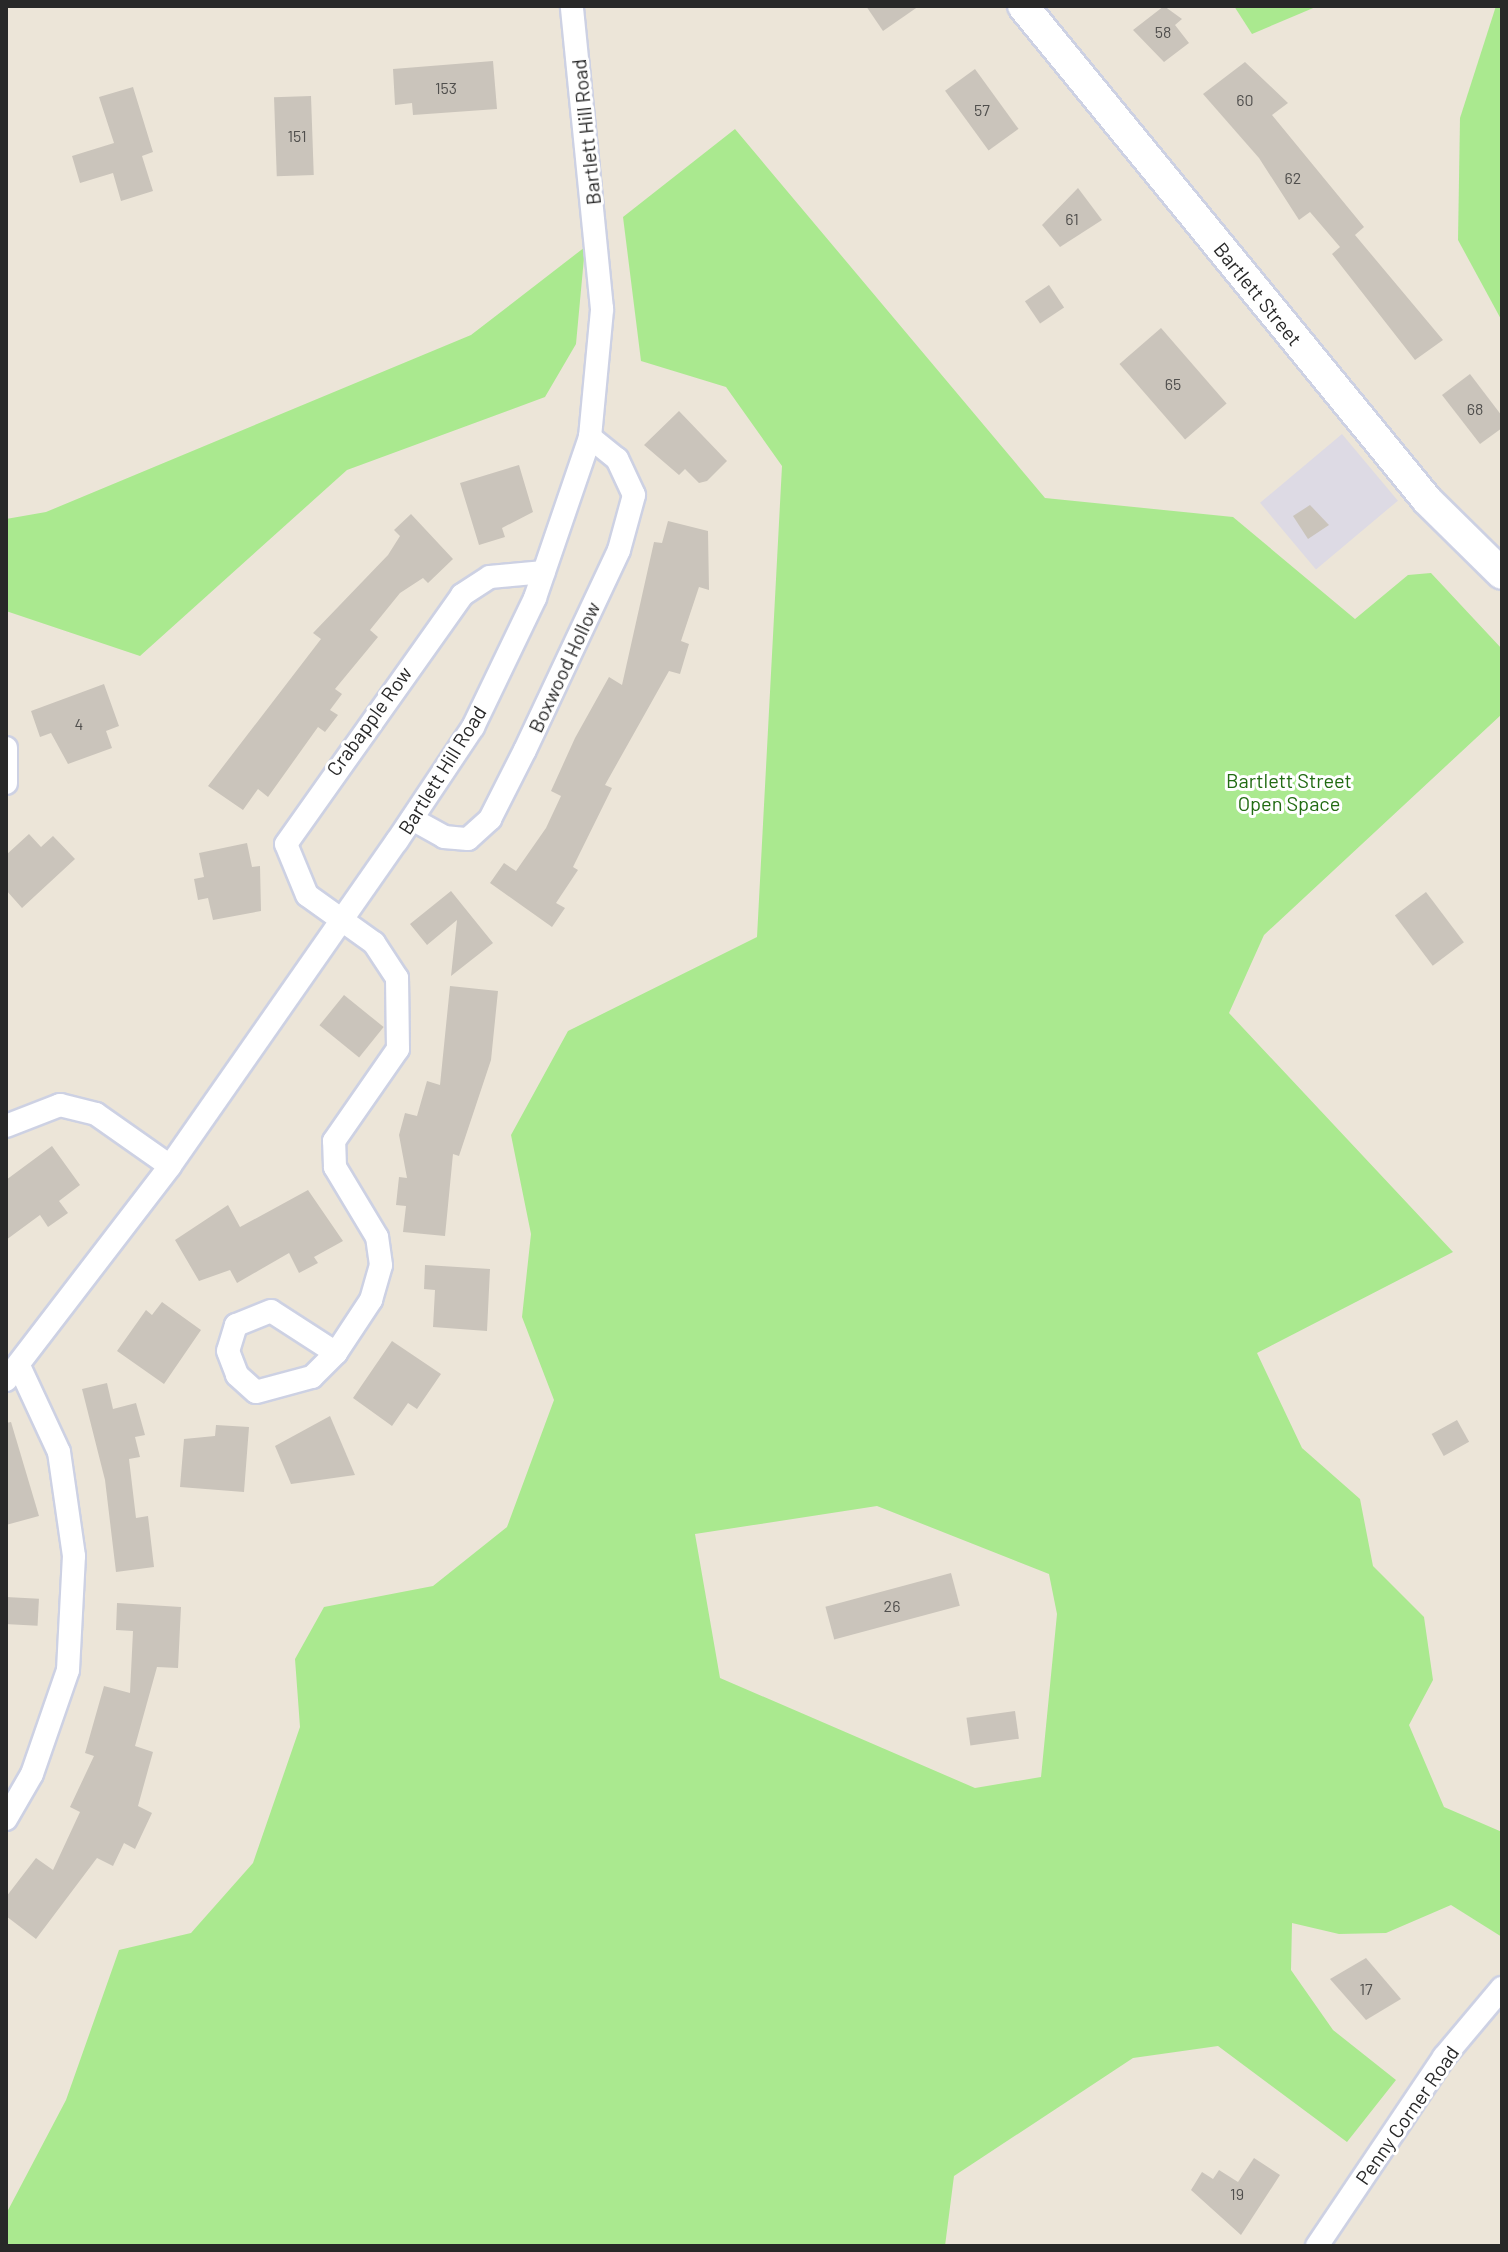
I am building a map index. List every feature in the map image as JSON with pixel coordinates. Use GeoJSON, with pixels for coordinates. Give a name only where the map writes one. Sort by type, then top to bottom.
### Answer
{"type":"FeatureCollection","features":[{"type":"Feature","properties":{"kind":"main road","name":"Bartlett Street"},"geometry":{"type":"LineString","coordinates":[[1023,6],[1427,500],[1502,574]]}},
{"type":"Feature","properties":{"kind":"street","name":"Bartlett Hill Road"},"geometry":{"type":"LineString","coordinates":[[12,1373],[170,1166],[341,916],[412,819],[473,727],[544,572],[590,437],[602,309],[572,6]]}},
{"type":"Feature","properties":{"kind":"street","name":"Boxwood Hollow"},"geometry":{"type":"LineString","coordinates":[[412,819],[444,837],[468,839],[490,819],[612,564],[634,495],[617,459],[590,437]]}},
{"type":"Feature","properties":{"kind":"street","name":"Crabapple Row"},"geometry":{"type":"LineString","coordinates":[[336,1353],[371,1300],[381,1265],[377,1237],[335,1167],[334,1141],[398,1049],[403,1017],[397,978],[374,943],[341,916],[307,895],[292,874],[286,844],[300,815],[462,595],[490,577],[544,572]]}},
{"type":"Feature","properties":{"kind":"street"},"geometry":{"type":"LineString","coordinates":[[6,748],[6,783]]}},
{"type":"Feature","properties":{"kind":"street"},"geometry":{"type":"LineString","coordinates":[[6,1126],[60,1105],[96,1114],[170,1166]]}},
{"type":"Feature","properties":{"kind":"street"},"geometry":{"type":"LineString","coordinates":[[271,1311],[305,1326],[336,1353],[292,1387],[256,1392],[237,1375],[228,1339],[236,1325],[271,1311]]}},
{"type":"Feature","properties":{"kind":"street"},"geometry":{"type":"LineString","coordinates":[[6,1819],[32,1774],[68,1670],[74,1556],[59,1452],[12,1373]]}},
{"type":"Feature","properties":{"kind":"street","name":"Penny Corner Road"},"geometry":{"type":"LineString","coordinates":[[1317,2246],[1444,2057],[1502,1988]]}},
{"type":"Feature","properties":{"kind":"shaded area"},"geometry":{"type":"Polygon","coordinates":[[[1342,434],[1398,501],[1316,569],[1260,503],[1342,434]]]}},
{"type":"Feature","properties":{"kind":"green space"},"geometry":{"type":"Polygon","coordinates":[[[1234,6],[1318,6],[1252,34],[1234,6]]]}},
{"type":"Feature","properties":{"kind":"green space"},"geometry":{"type":"Polygon","coordinates":[[[1496,6],[1502,6],[1502,321],[1458,240],[1460,118],[1496,6]]]}},
{"type":"Feature","properties":{"kind":"green space","name":"Bartlett Street Open Space"},"geometry":{"type":"Polygon","coordinates":[[[735,129],[1045,498],[1233,517],[1355,619],[1408,575],[1431,573],[1502,649],[1502,714],[1264,935],[1229,1013],[1453,1252],[1257,1353],[1302,1448],[1360,1499],[1373,1566],[1424,1617],[1433,1680],[1409,1725],[1444,1807],[1502,1832],[1502,1937],[1451,1905],[1386,1933],[1339,1934],[1292,1923],[1291,1970],[1333,2030],[1396,2080],[1347,2142],[1218,2046],[1133,2058],[954,2176],[945,2246],[6,2246],[6,2214],[66,2100],[119,1950],[191,1933],[253,1863],[300,1727],[295,1659],[324,1607],[433,1586],[507,1527],[554,1400],[522,1317],[531,1234],[511,1135],[568,1031],[757,937],[782,466],[726,387],[641,361],[623,217],[735,129]],[[877,1506],[695,1534],[720,1678],[975,1788],[1041,1777],[1057,1614],[1049,1574],[877,1506]]]}},
{"type":"Feature","properties":{"kind":"green space"},"geometry":{"type":"Polygon","coordinates":[[[585,247],[576,344],[545,397],[347,470],[140,656],[6,611],[6,519],[46,512],[471,335],[585,247]]]}},
{"type":"Feature","properties":{"kind":"building"},"geometry":{"type":"Polygon","coordinates":[[[866,6],[919,6],[883,31],[866,6]]]}},
{"type":"Feature","properties":{"kind":"building"},"geometry":{"type":"Polygon","coordinates":[[[1164,6],[1182,19],[1175,25],[1189,43],[1164,62],[1133,30],[1164,6]]]}},
{"type":"Feature","properties":{"kind":"building"},"geometry":{"type":"Polygon","coordinates":[[[493,61],[497,109],[413,115],[412,103],[395,105],[393,69],[493,61]]]}},
{"type":"Feature","properties":{"kind":"building"},"geometry":{"type":"Polygon","coordinates":[[[1245,62],[1288,103],[1272,115],[1364,227],[1355,235],[1443,340],[1415,360],[1332,254],[1340,247],[1310,212],[1299,220],[1259,158],[1203,94],[1245,62]]]}},
{"type":"Feature","properties":{"kind":"building"},"geometry":{"type":"Polygon","coordinates":[[[975,69],[1018,129],[989,151],[945,91],[975,69]]]}},
{"type":"Feature","properties":{"kind":"building"},"geometry":{"type":"Polygon","coordinates":[[[133,87],[153,152],[142,156],[153,191],[121,201],[113,173],[80,183],[72,156],[114,143],[99,97],[133,87]]]}},
{"type":"Feature","properties":{"kind":"building"},"geometry":{"type":"Polygon","coordinates":[[[311,96],[314,175],[277,176],[274,97],[311,96]]]}},
{"type":"Feature","properties":{"kind":"building"},"geometry":{"type":"Polygon","coordinates":[[[1078,188],[1102,220],[1060,247],[1042,225],[1078,188]]]}},
{"type":"Feature","properties":{"kind":"building"},"geometry":{"type":"Polygon","coordinates":[[[1049,285],[1064,307],[1040,324],[1025,301],[1049,285]]]}},
{"type":"Feature","properties":{"kind":"building"},"geometry":{"type":"Polygon","coordinates":[[[1161,328],[1227,403],[1185,440],[1119,364],[1161,328]]]}},
{"type":"Feature","properties":{"kind":"building"},"geometry":{"type":"Polygon","coordinates":[[[1470,374],[1502,416],[1502,428],[1480,444],[1442,395],[1470,374]]]}},
{"type":"Feature","properties":{"kind":"building"},"geometry":{"type":"Polygon","coordinates":[[[679,411],[727,461],[707,481],[699,483],[685,469],[679,475],[644,445],[679,411]]]}},
{"type":"Feature","properties":{"kind":"building"},"geometry":{"type":"Polygon","coordinates":[[[519,465],[533,512],[502,528],[505,537],[479,545],[460,483],[519,465]]]}},
{"type":"Feature","properties":{"kind":"building"},"geometry":{"type":"Polygon","coordinates":[[[1310,505],[1329,525],[1308,539],[1293,516],[1310,505]]]}},
{"type":"Feature","properties":{"kind":"building"},"geometry":{"type":"Polygon","coordinates":[[[411,514],[453,559],[428,583],[423,578],[400,593],[370,630],[378,637],[335,689],[342,694],[330,710],[338,715],[325,732],[318,727],[268,797],[258,789],[243,810],[208,786],[321,639],[313,633],[388,555],[400,536],[394,530],[411,514]]]}},
{"type":"Feature","properties":{"kind":"building"},"geometry":{"type":"Polygon","coordinates":[[[668,521],[708,531],[709,590],[699,587],[681,641],[689,644],[680,674],[669,671],[605,785],[612,788],[573,867],[578,870],[556,903],[565,908],[552,927],[490,883],[504,863],[516,871],[546,828],[561,796],[551,791],[575,738],[609,677],[622,685],[654,542],[662,543],[668,521]]]}},
{"type":"Feature","properties":{"kind":"building"},"geometry":{"type":"Polygon","coordinates":[[[104,684],[119,726],[106,731],[112,748],[68,764],[51,733],[40,737],[31,711],[104,684]]]}},
{"type":"Feature","properties":{"kind":"building"},"geometry":{"type":"Polygon","coordinates":[[[29,834],[41,847],[53,836],[75,859],[22,908],[6,890],[6,855],[29,834]]]}},
{"type":"Feature","properties":{"kind":"building"},"geometry":{"type":"Polygon","coordinates":[[[247,843],[252,867],[260,866],[261,911],[213,920],[208,898],[198,900],[194,879],[204,877],[199,853],[247,843]]]}},
{"type":"Feature","properties":{"kind":"building"},"geometry":{"type":"Polygon","coordinates":[[[451,891],[493,943],[451,976],[457,920],[427,945],[410,924],[451,891]]]}},
{"type":"Feature","properties":{"kind":"building"},"geometry":{"type":"Polygon","coordinates":[[[1426,892],[1464,942],[1433,966],[1395,915],[1426,892]]]}},
{"type":"Feature","properties":{"kind":"building"},"geometry":{"type":"Polygon","coordinates":[[[450,986],[498,991],[491,1060],[459,1156],[453,1154],[445,1236],[403,1232],[406,1206],[396,1205],[399,1177],[407,1178],[399,1135],[405,1113],[417,1116],[427,1081],[440,1085],[450,986]]]}},
{"type":"Feature","properties":{"kind":"building"},"geometry":{"type":"Polygon","coordinates":[[[344,995],[384,1027],[359,1057],[319,1025],[344,995]]]}},
{"type":"Feature","properties":{"kind":"building"},"geometry":{"type":"Polygon","coordinates":[[[52,1146],[80,1185],[59,1201],[68,1213],[48,1227],[40,1215],[6,1240],[6,1180],[52,1146]]]}},
{"type":"Feature","properties":{"kind":"building"},"geometry":{"type":"Polygon","coordinates":[[[308,1190],[343,1241],[314,1257],[318,1263],[299,1273],[289,1253],[237,1283],[230,1270],[199,1281],[175,1240],[228,1205],[240,1227],[308,1190]]]}},
{"type":"Feature","properties":{"kind":"building"},"geometry":{"type":"Polygon","coordinates":[[[425,1265],[490,1269],[487,1331],[433,1327],[435,1290],[424,1289],[425,1265]]]}},
{"type":"Feature","properties":{"kind":"building"},"geometry":{"type":"Polygon","coordinates":[[[162,1302],[201,1330],[164,1384],[117,1351],[146,1310],[152,1315],[162,1302]]]}},
{"type":"Feature","properties":{"kind":"building"},"geometry":{"type":"Polygon","coordinates":[[[392,1341],[441,1374],[417,1409],[408,1403],[392,1426],[353,1398],[392,1341]]]}},
{"type":"Feature","properties":{"kind":"building"},"geometry":{"type":"Polygon","coordinates":[[[107,1383],[113,1409],[136,1403],[145,1435],[135,1437],[140,1457],[129,1459],[136,1518],[148,1516],[154,1567],[116,1572],[105,1480],[82,1389],[107,1383]]]}},
{"type":"Feature","properties":{"kind":"building"},"geometry":{"type":"Polygon","coordinates":[[[330,1416],[355,1475],[291,1484],[275,1446],[330,1416]]]}},
{"type":"Feature","properties":{"kind":"building"},"geometry":{"type":"Polygon","coordinates":[[[1457,1420],[1469,1442],[1444,1456],[1432,1434],[1457,1420]]]}},
{"type":"Feature","properties":{"kind":"building"},"geometry":{"type":"Polygon","coordinates":[[[11,1422],[39,1516],[6,1525],[6,1423],[11,1422]]]}},
{"type":"Feature","properties":{"kind":"building"},"geometry":{"type":"Polygon","coordinates":[[[216,1425],[249,1427],[244,1492],[180,1487],[184,1439],[215,1436],[216,1425]]]}},
{"type":"Feature","properties":{"kind":"building"},"geometry":{"type":"Polygon","coordinates":[[[951,1573],[960,1606],[834,1639],[825,1607],[951,1573]]]}},
{"type":"Feature","properties":{"kind":"building"},"geometry":{"type":"Polygon","coordinates":[[[6,1597],[39,1599],[38,1626],[6,1624],[6,1597]]]}},
{"type":"Feature","properties":{"kind":"building"},"geometry":{"type":"Polygon","coordinates":[[[117,1603],[181,1607],[178,1668],[157,1667],[135,1746],[153,1752],[138,1806],[152,1813],[135,1849],[124,1843],[113,1866],[97,1858],[36,1939],[6,1916],[6,1897],[36,1858],[53,1870],[80,1812],[70,1807],[94,1756],[85,1753],[104,1686],[130,1693],[133,1631],[116,1630],[117,1603]]]}},
{"type":"Feature","properties":{"kind":"building"},"geometry":{"type":"Polygon","coordinates":[[[1015,1711],[1019,1739],[970,1746],[966,1718],[1015,1711]]]}},
{"type":"Feature","properties":{"kind":"building"},"geometry":{"type":"Polygon","coordinates":[[[1366,1958],[1401,1999],[1366,2020],[1330,1979],[1366,1958]]]}},
{"type":"Feature","properties":{"kind":"building"},"geometry":{"type":"Polygon","coordinates":[[[1254,2158],[1280,2175],[1241,2235],[1191,2190],[1202,2172],[1213,2179],[1219,2170],[1238,2182],[1254,2158]]]}}]}
